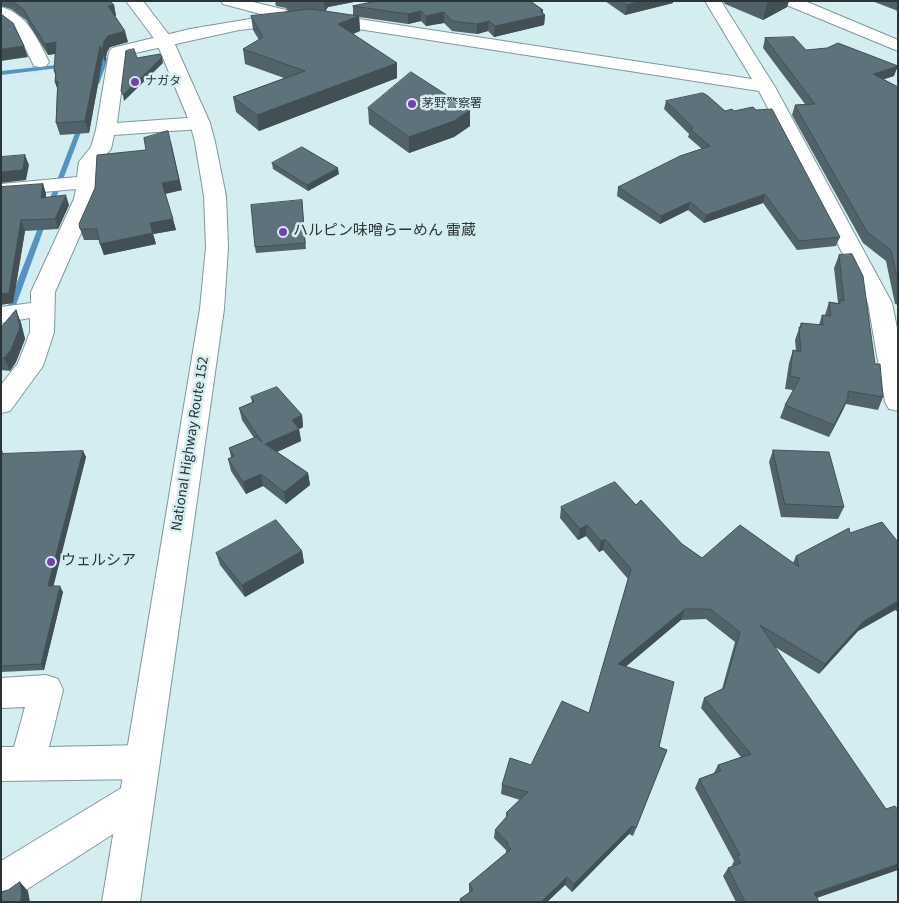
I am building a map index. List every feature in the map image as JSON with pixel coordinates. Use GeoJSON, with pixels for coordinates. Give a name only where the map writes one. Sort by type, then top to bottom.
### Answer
{"type":"FeatureCollection","features":[{"type":"Feature","properties":{"kind":"main road","name":"National Highway Route 152"},"geometry":{"type":"LineString","coordinates":[[120,902],[212,309],[217,247],[215,196],[200,123],[164,40],[134,1]]}},
{"type":"Feature","properties":{"kind":"main road"},"geometry":{"type":"LineString","coordinates":[[229,1],[293,18]]}},
{"type":"Feature","properties":{"kind":"main road"},"geometry":{"type":"LineString","coordinates":[[714,1],[766,87],[889,308],[898,402]]}},
{"type":"Feature","properties":{"kind":"main road"},"geometry":{"type":"LineString","coordinates":[[790,1],[898,46]]}},
{"type":"Feature","properties":{"kind":"main road"},"geometry":{"type":"LineString","coordinates":[[1,404],[30,366],[42,332],[41,309],[43,292],[84,199],[90,162],[101,149],[106,130],[118,52],[198,31],[313,17],[360,8]]}},
{"type":"Feature","properties":{"kind":"main road"},"geometry":{"type":"LineString","coordinates":[[1,12],[25,30],[40,62]]}},
{"type":"Feature","properties":{"kind":"main road"},"geometry":{"type":"LineString","coordinates":[[313,17],[766,87]]}},
{"type":"Feature","properties":{"kind":"main road"},"geometry":{"type":"LineString","coordinates":[[106,130],[200,123]]}},
{"type":"Feature","properties":{"kind":"main road"},"geometry":{"type":"LineString","coordinates":[[1,190],[88,182]]}},
{"type":"Feature","properties":{"kind":"main road"},"geometry":{"type":"LineString","coordinates":[[1,315],[41,309]]}},
{"type":"Feature","properties":{"kind":"main road"},"geometry":{"type":"LineString","coordinates":[[1,693],[46,690],[14,764],[142,762]]}},
{"type":"Feature","properties":{"kind":"main road"},"geometry":{"type":"LineString","coordinates":[[1,882],[136,799]]}},
{"type":"Feature","properties":{"kind":"building"},"geometry":{"type":"Polygon","coordinates":[[[12,1],[110,1],[114,5],[108,6],[125,31],[108,36],[104,41],[102,51],[100,46],[85,121],[56,123],[58,81],[55,82],[56,71],[54,71],[56,42],[45,44],[23,9],[12,1]]]}},
{"type":"Feature","properties":{"kind":"building"},"geometry":{"type":"Polygon","coordinates":[[[377,1],[530,1],[543,10],[540,11],[545,15],[495,26],[489,21],[477,24],[452,21],[444,12],[426,16],[421,11],[408,14],[353,6],[377,1]]]}},
{"type":"Feature","properties":{"kind":"building"},"geometry":{"type":"Polygon","coordinates":[[[622,1],[640,1],[627,5],[622,1]]]}},
{"type":"Feature","properties":{"kind":"building"},"geometry":{"type":"Polygon","coordinates":[[[311,9],[359,16],[338,24],[397,63],[257,115],[233,97],[305,71],[243,49],[263,37],[251,16],[311,9]]]}},
{"type":"Feature","properties":{"kind":"building"},"geometry":{"type":"Polygon","coordinates":[[[1,14],[13,23],[24,46],[1,49],[1,14]]]}},
{"type":"Feature","properties":{"kind":"building"},"geometry":{"type":"Polygon","coordinates":[[[794,37],[806,50],[827,48],[838,43],[898,66],[873,74],[898,87],[898,283],[891,250],[867,232],[795,105],[815,104],[765,38],[794,37]]]}},
{"type":"Feature","properties":{"kind":"building"},"geometry":{"type":"Polygon","coordinates":[[[134,49],[137,58],[160,54],[162,57],[123,95],[121,91],[126,51],[134,49]]]}},
{"type":"Feature","properties":{"kind":"building"},"geometry":{"type":"Polygon","coordinates":[[[411,72],[470,110],[454,121],[409,137],[368,108],[411,72]]]}},
{"type":"Feature","properties":{"kind":"building"},"geometry":{"type":"Polygon","coordinates":[[[703,93],[725,111],[753,107],[756,110],[772,109],[840,237],[799,241],[765,194],[706,215],[690,202],[661,216],[618,187],[680,156],[710,146],[690,129],[693,128],[666,101],[703,93]]]}},
{"type":"Feature","properties":{"kind":"building"},"geometry":{"type":"Polygon","coordinates":[[[168,131],[179,180],[162,183],[173,219],[150,223],[153,233],[100,244],[97,229],[80,229],[79,224],[95,188],[97,155],[146,150],[144,138],[168,131]]]}},
{"type":"Feature","properties":{"kind":"building"},"geometry":{"type":"Polygon","coordinates":[[[302,147],[338,168],[307,185],[272,163],[302,147]]]}},
{"type":"Feature","properties":{"kind":"building"},"geometry":{"type":"Polygon","coordinates":[[[25,155],[23,170],[1,172],[1,157],[25,155]]]}},
{"type":"Feature","properties":{"kind":"building"},"geometry":{"type":"Polygon","coordinates":[[[43,184],[41,198],[66,195],[55,219],[21,220],[9,293],[1,294],[1,187],[43,184]]]}},
{"type":"Feature","properties":{"kind":"building"},"geometry":{"type":"Polygon","coordinates":[[[302,200],[305,243],[255,247],[251,205],[302,200]]]}},
{"type":"Feature","properties":{"kind":"building"},"geometry":{"type":"Polygon","coordinates":[[[852,254],[863,276],[875,364],[880,364],[883,397],[848,391],[848,398],[834,425],[785,405],[800,378],[790,376],[793,350],[801,352],[799,327],[801,328],[801,323],[823,325],[822,315],[831,316],[829,302],[840,304],[840,300],[844,301],[839,255],[852,254]]]}},
{"type":"Feature","properties":{"kind":"building"},"geometry":{"type":"Polygon","coordinates":[[[16,310],[20,327],[11,350],[4,358],[1,358],[1,328],[16,310]]]}},
{"type":"Feature","properties":{"kind":"building"},"geometry":{"type":"Polygon","coordinates":[[[277,387],[302,415],[292,420],[299,429],[265,444],[308,473],[284,492],[261,474],[243,482],[228,459],[234,456],[229,448],[256,437],[262,442],[239,408],[254,402],[251,397],[277,387]]]}},
{"type":"Feature","properties":{"kind":"building"},"geometry":{"type":"Polygon","coordinates":[[[773,450],[829,452],[844,507],[785,504],[773,450]]]}},
{"type":"Feature","properties":{"kind":"building"},"geometry":{"type":"Polygon","coordinates":[[[83,451],[48,586],[60,586],[41,664],[1,666],[1,454],[83,451]]]}},
{"type":"Feature","properties":{"kind":"building"},"geometry":{"type":"Polygon","coordinates":[[[615,482],[636,505],[641,500],[682,544],[702,558],[740,525],[799,567],[796,556],[849,528],[850,533],[882,522],[898,542],[898,601],[864,621],[825,664],[760,625],[886,809],[895,806],[898,810],[898,864],[814,893],[819,902],[745,902],[728,868],[741,863],[737,856],[740,855],[699,779],[721,771],[718,765],[751,754],[704,698],[724,688],[740,632],[710,609],[685,609],[618,664],[674,682],[659,747],[667,750],[636,828],[632,826],[574,884],[567,877],[541,902],[462,902],[460,899],[473,890],[469,884],[511,849],[507,845],[508,843],[495,830],[508,815],[506,813],[528,792],[502,785],[510,758],[531,765],[562,701],[589,713],[631,569],[605,539],[601,541],[587,525],[580,529],[561,507],[615,482]]]}},
{"type":"Feature","properties":{"kind":"building"},"geometry":{"type":"Polygon","coordinates":[[[276,520],[302,551],[242,585],[216,553],[276,520]]]}},
{"type":"Feature","properties":{"kind":"building"},"geometry":{"type":"Polygon","coordinates":[[[20,882],[22,894],[20,902],[1,902],[1,892],[20,882]]]}},
{"type":"Feature","properties":{"kind":"waterway"},"geometry":{"type":"LineString","coordinates":[[95,61],[105,59],[96,84]]}},
{"type":"Feature","properties":{"kind":"waterway"},"geometry":{"type":"LineString","coordinates":[[1,73],[65,66]]}},
{"type":"Feature","properties":{"kind":"waterway"},"geometry":{"type":"LineString","coordinates":[[50,206],[81,124]]}},
{"type":"Feature","properties":{"kind":"waterway"},"geometry":{"type":"LineString","coordinates":[[8,316],[44,220]]}},
{"type":"Feature","properties":{"kind":"place","name":"ナガタ"},"geometry":{"type":"Point","coordinates":[135,82]}},
{"type":"Feature","properties":{"kind":"place","name":"茅野警察署"},"geometry":{"type":"Point","coordinates":[412,104]}},
{"type":"Feature","properties":{"kind":"place","name":"ハルピン味噌らーめん 雷蔵"},"geometry":{"type":"Point","coordinates":[283,232]}},
{"type":"Feature","properties":{"kind":"place","name":"ウェルシア"},"geometry":{"type":"Point","coordinates":[51,562]}}]}
